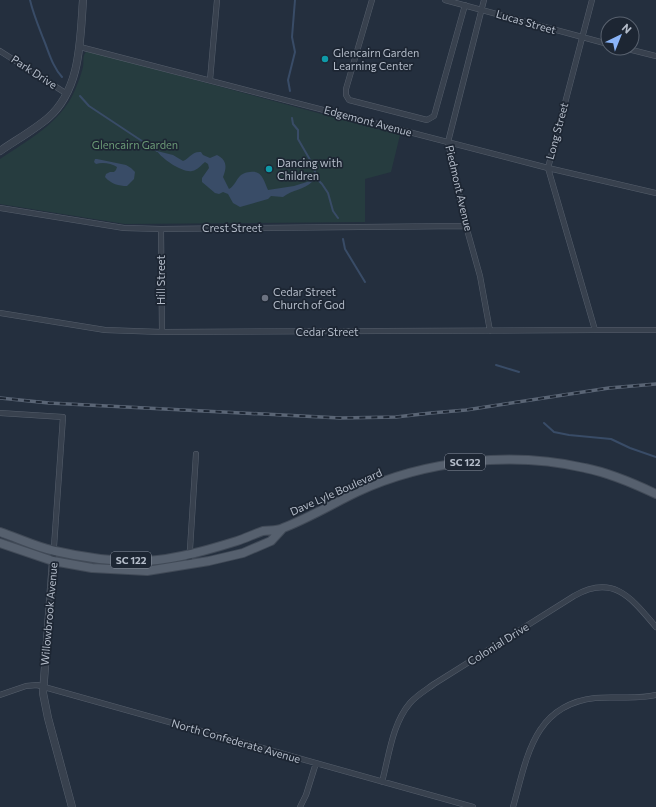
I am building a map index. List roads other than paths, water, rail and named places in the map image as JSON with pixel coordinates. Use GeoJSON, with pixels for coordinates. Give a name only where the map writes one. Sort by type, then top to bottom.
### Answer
{"type":"FeatureCollection","features":[{"type":"Feature","properties":{"kind":"main road","name":"Dave Lyle Boulevard"},"geometry":{"type":"LineString","coordinates":[[0,532],[54,551],[93,558],[147,561],[190,554],[264,531],[282,529],[357,492],[377,484],[423,470],[466,462],[498,459],[520,459],[565,464],[608,474],[629,481],[656,494]]}},
{"type":"Feature","properties":{"kind":"main road","name":"Dave Lyle Boulevard"},"geometry":{"type":"LineString","coordinates":[[0,543],[53,561],[92,568],[147,571],[209,561],[243,553],[271,541],[282,529]]}},
{"type":"Feature","properties":{"kind":"street"},"geometry":{"type":"LineString","coordinates":[[0,151],[48,118],[59,107],[67,94],[72,81],[80,47],[83,0]]}},
{"type":"Feature","properties":{"kind":"street"},"geometry":{"type":"LineString","coordinates":[[210,80],[216,0]]}},
{"type":"Feature","properties":{"kind":"street"},"geometry":{"type":"LineString","coordinates":[[372,0],[346,89],[346,95],[349,100],[427,120],[434,116],[465,5]]}},
{"type":"Feature","properties":{"kind":"street","name":"Lucas Street"},"geometry":{"type":"LineString","coordinates":[[445,0],[600,42]]}},
{"type":"Feature","properties":{"kind":"street","name":"Piedmont Avenue"},"geometry":{"type":"LineString","coordinates":[[484,0],[448,142],[466,226],[480,276],[490,331]]}},
{"type":"Feature","properties":{"kind":"street","name":"Long Street"},"geometry":{"type":"LineString","coordinates":[[592,0],[548,168],[595,330]]}},
{"type":"Feature","properties":{"kind":"street","name":"Edgemont Avenue"},"geometry":{"type":"LineString","coordinates":[[80,47],[548,168],[656,193]]}},
{"type":"Feature","properties":{"kind":"street","name":"Park Drive"},"geometry":{"type":"LineString","coordinates":[[0,51],[67,94]]}},
{"type":"Feature","properties":{"kind":"street"},"geometry":{"type":"LineString","coordinates":[[640,52],[656,56]]}},
{"type":"Feature","properties":{"kind":"street","name":"Crest Street"},"geometry":{"type":"LineString","coordinates":[[0,208],[124,228],[466,226]]}},
{"type":"Feature","properties":{"kind":"street","name":"Hill Street"},"geometry":{"type":"LineString","coordinates":[[161,228],[162,332]]}},
{"type":"Feature","properties":{"kind":"street","name":"Cedar Street"},"geometry":{"type":"LineString","coordinates":[[0,313],[105,330],[162,332],[656,330]]}},
{"type":"Feature","properties":{"kind":"street","name":"Willowbrook Avenue"},"geometry":{"type":"LineString","coordinates":[[0,412],[64,417],[43,687],[46,708],[72,807]]}},
{"type":"Feature","properties":{"kind":"street"},"geometry":{"type":"LineString","coordinates":[[189,564],[196,454]]}},
{"type":"Feature","properties":{"kind":"street","name":"Colonial Drive"},"geometry":{"type":"LineString","coordinates":[[382,782],[399,721],[406,709],[414,700],[434,684],[581,592],[588,589],[602,587],[621,592],[632,599],[656,627]]}},
{"type":"Feature","properties":{"kind":"street","name":"North Confederate Avenue"},"geometry":{"type":"LineString","coordinates":[[0,695],[32,685],[43,687],[473,807]]}},
{"type":"Feature","properties":{"kind":"street"},"geometry":{"type":"LineString","coordinates":[[514,807],[532,744],[543,726],[556,714],[573,704],[588,699],[656,695]]}},
{"type":"Feature","properties":{"kind":"street"},"geometry":{"type":"LineString","coordinates":[[300,807],[306,795],[316,763]]}},
{"type":"Feature","properties":{"kind":"water"},"geometry":{"type":"Polygon","coordinates":[[[157,151],[173,155],[183,161],[198,152],[201,152],[203,155],[210,158],[217,155],[223,159],[225,164],[223,177],[229,189],[241,175],[249,172],[260,174],[268,190],[313,181],[306,187],[283,197],[271,196],[268,199],[240,207],[233,203],[228,194],[223,192],[219,194],[215,193],[202,182],[202,178],[209,168],[208,164],[205,162],[196,170],[192,171],[183,170],[163,158],[157,151]]]}},
{"type":"Feature","properties":{"kind":"water"},"geometry":{"type":"Polygon","coordinates":[[[95,159],[126,165],[135,172],[134,179],[127,186],[112,183],[105,177],[106,174],[114,172],[117,167],[106,163],[96,164],[94,162],[95,159]]]}},
{"type":"Feature","properties":{"kind":"waterway"},"geometry":{"type":"LineString","coordinates":[[30,0],[51,59],[62,77]]}},
{"type":"Feature","properties":{"kind":"waterway"},"geometry":{"type":"LineString","coordinates":[[290,91],[288,80],[295,52],[292,37],[295,0]]}},
{"type":"Feature","properties":{"kind":"waterway"},"geometry":{"type":"LineString","coordinates":[[80,96],[89,106],[157,151]]}},
{"type":"Feature","properties":{"kind":"waterway"},"geometry":{"type":"LineString","coordinates":[[292,118],[293,124],[298,130],[298,139],[313,165],[317,179],[328,193],[333,211],[338,218]]}},
{"type":"Feature","properties":{"kind":"waterway"},"geometry":{"type":"LineString","coordinates":[[343,239],[345,249],[365,282]]}},
{"type":"Feature","properties":{"kind":"waterway"},"geometry":{"type":"LineString","coordinates":[[496,365],[519,372]]}},
{"type":"Feature","properties":{"kind":"waterway"},"geometry":{"type":"LineString","coordinates":[[544,423],[554,432],[611,439],[630,448],[656,457]]}},
{"type":"Feature","properties":{"kind":"railway"},"geometry":{"type":"LineString","coordinates":[[0,398],[49,403],[340,418],[396,417],[466,410],[609,388],[656,384]]}},
{"type":"Feature","properties":{"kind":"place","name":"Glencairn Garden Learning Center"},"geometry":{"type":"Point","coordinates":[325,59]}},
{"type":"Feature","properties":{"kind":"place","name":"Dancing with Children"},"geometry":{"type":"Point","coordinates":[269,169]}},
{"type":"Feature","properties":{"kind":"place","name":"Cedar Street Church of God"},"geometry":{"type":"Point","coordinates":[265,298]}},
{"type":"Feature","properties":{"kind":"park label","name":"Glencairn Garden"},"geometry":{"type":"Point","coordinates":[135,145]}}]}
